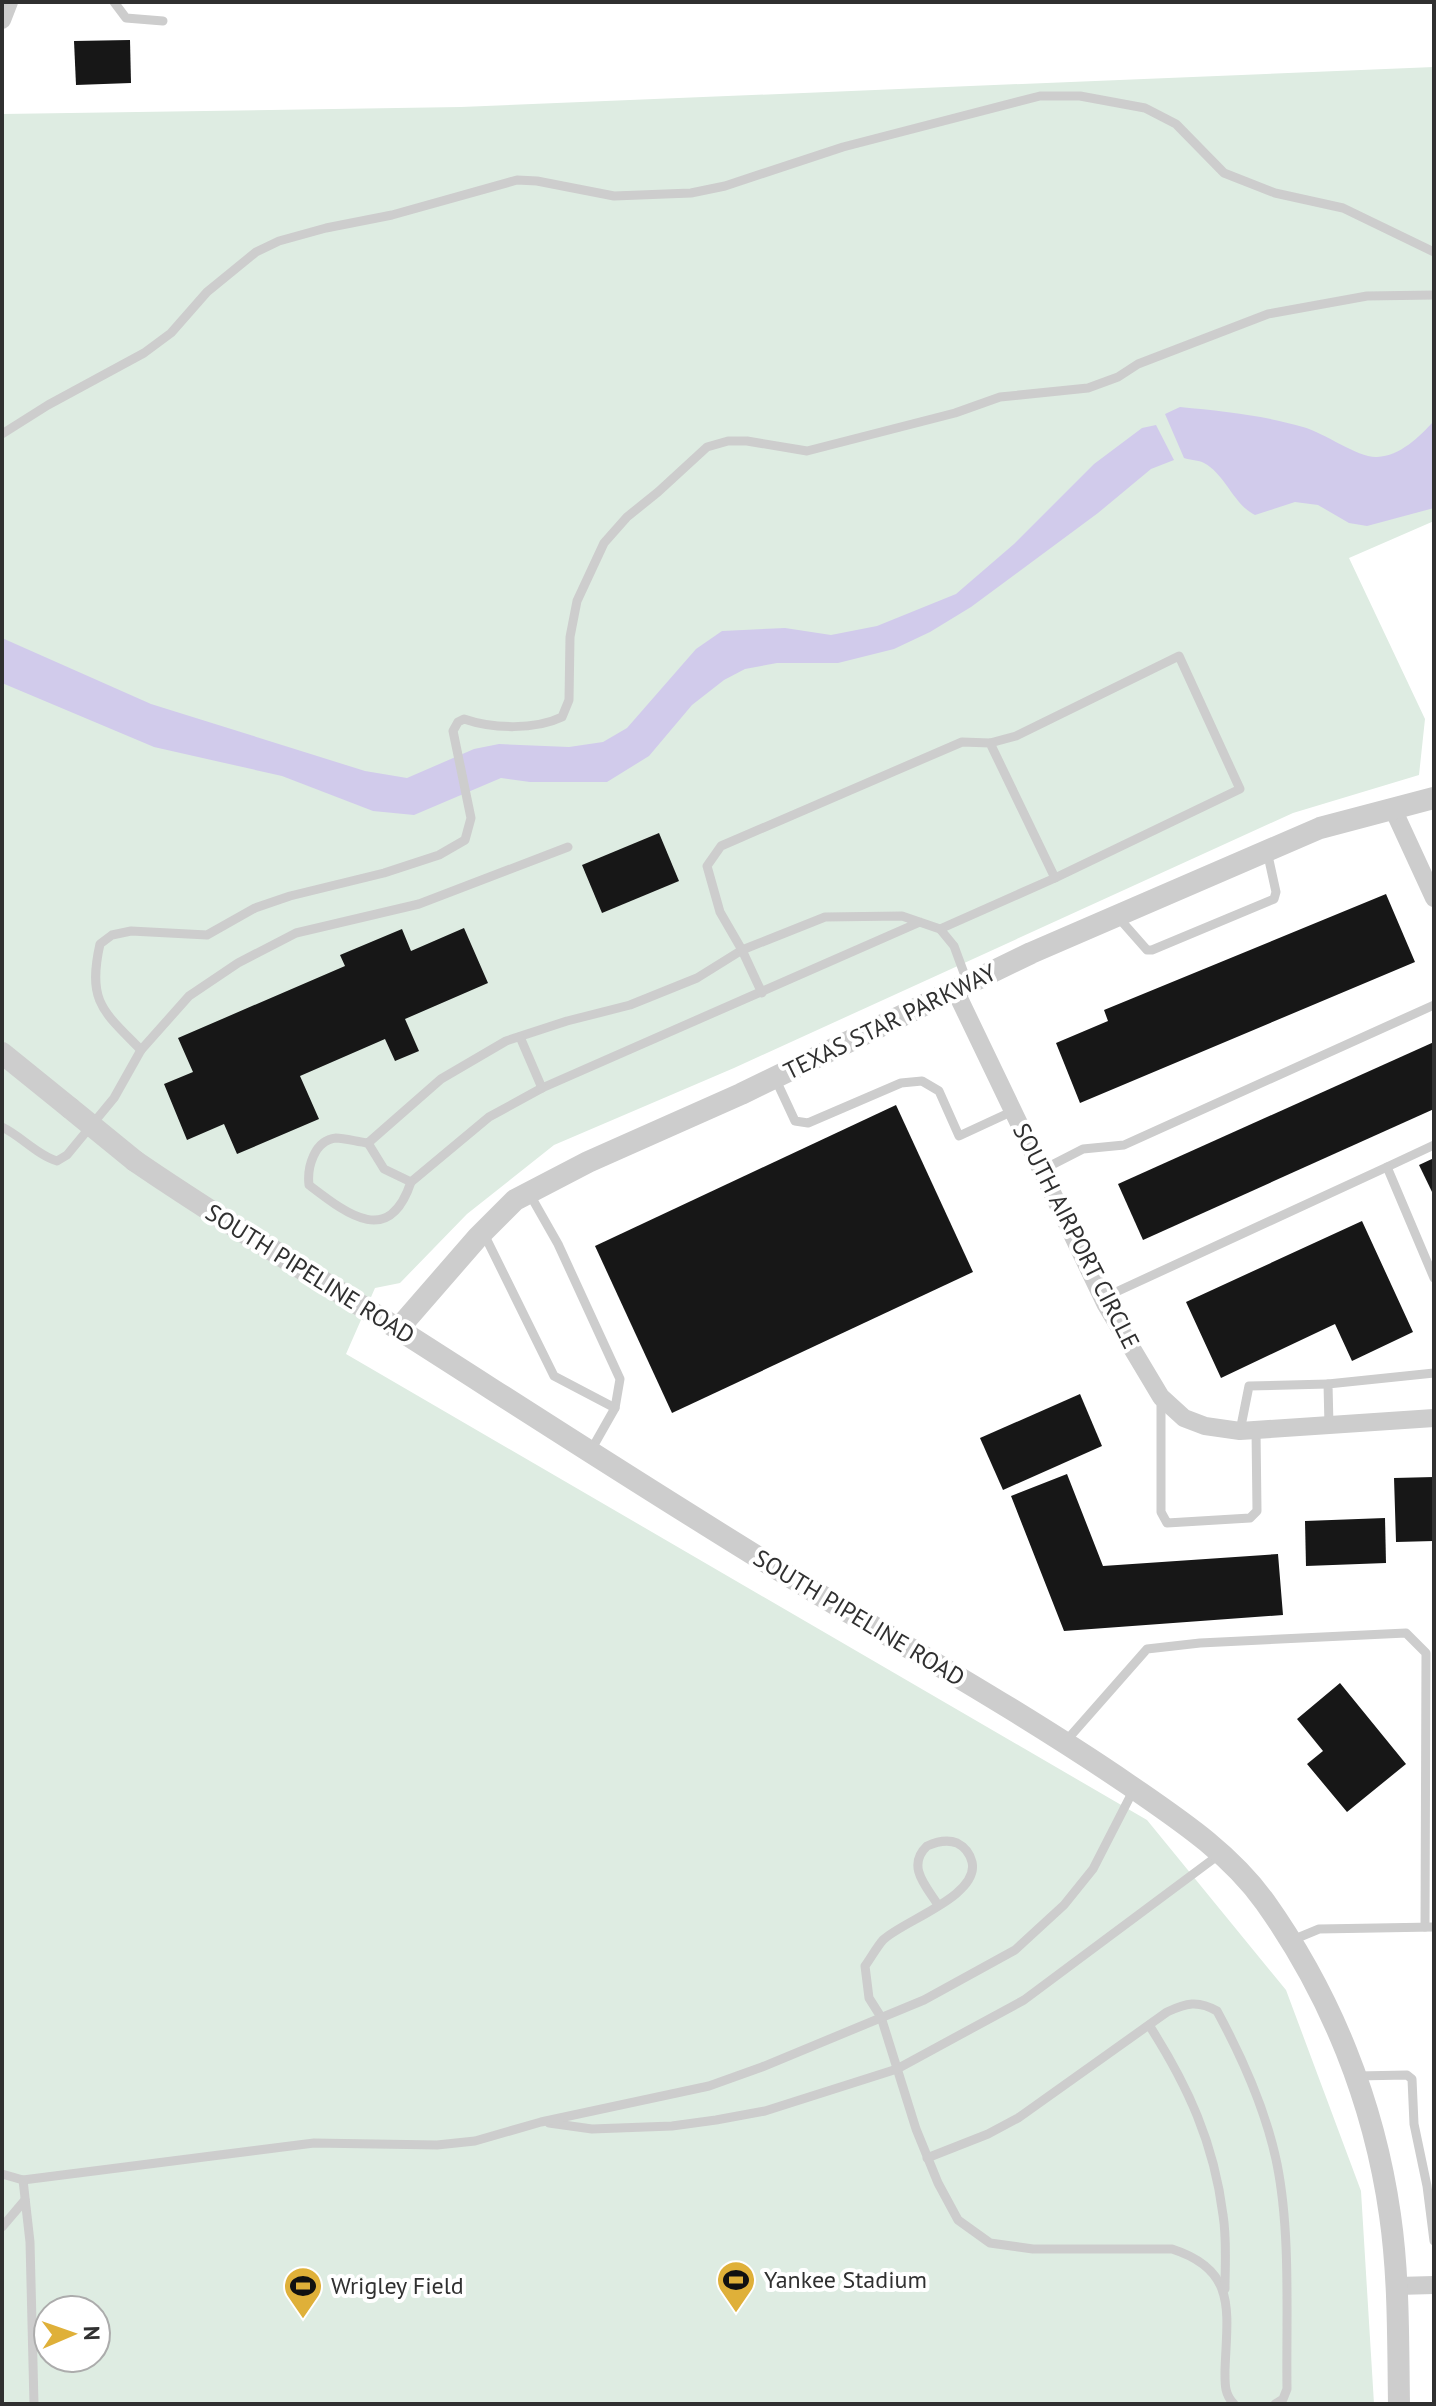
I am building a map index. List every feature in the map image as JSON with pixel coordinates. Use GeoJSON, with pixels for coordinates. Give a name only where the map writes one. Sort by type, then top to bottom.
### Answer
{"type":"FeatureCollection","features":[{"type":"Feature","properties":{"kind":"street"},"geometry":{"type":"LineString","coordinates":[[2,20],[9,2]]}},
{"type":"Feature","properties":{"kind":"street","name":"TEXAS STAR PARKWAY"},"geometry":{"type":"LineString","coordinates":[[398,1329],[515,1200],[588,1162],[775,1078],[961,987],[1320,828],[1434,798]]}},
{"type":"Feature","properties":{"kind":"street"},"geometry":{"type":"LineString","coordinates":[[1393,809],[1434,898]]}},
{"type":"Feature","properties":{"kind":"street","name":"SOUTH AIRPORT CIRCLE"},"geometry":{"type":"LineString","coordinates":[[961,987],[1013,1111],[1103,1298],[1161,1397],[1184,1418],[1205,1426],[1248,1430],[1434,1418]]}},
{"type":"Feature","properties":{"kind":"street","name":"SOUTH PIPELINE ROAD"},"geometry":{"type":"LineString","coordinates":[[6,1060],[135,1161],[215,1216],[723,1537],[1065,1742],[1204,1837],[1262,1898],[1311,1973],[1357,2076],[1373,2125],[1383,2174],[1397,2286],[1399,2404]]}},
{"type":"Feature","properties":{"kind":"street"},"geometry":{"type":"LineString","coordinates":[[1397,2286],[1434,2285]]}},
{"type":"Feature","properties":{"kind":"lane"},"geometry":{"type":"LineString","coordinates":[[114,2],[126,18],[163,21]]}},
{"type":"Feature","properties":{"kind":"lane"},"geometry":{"type":"LineString","coordinates":[[2,434],[144,353],[171,333],[207,292],[256,252],[279,241],[392,215],[517,180],[614,196],[691,193],[737,182],[843,147],[1040,96],[1080,96],[1145,108],[1176,124],[1224,173],[1275,193],[1343,208],[1434,252]]}},
{"type":"Feature","properties":{"kind":"lane"},"geometry":{"type":"LineString","coordinates":[[141,1050],[99,1003],[95,967],[100,944],[112,935],[131,931],[207,935],[255,908],[290,896],[384,873],[439,855],[465,840],[471,818],[453,731],[458,722],[464,719],[474,723],[535,726],[562,717],[569,700],[570,637],[577,601],[604,543],[627,517],[707,447],[728,441],[747,441],[807,451],[955,413],[1000,397],[1088,388],[1118,377],[1138,364],[1268,314],[1367,296],[1434,295]]}},
{"type":"Feature","properties":{"kind":"lane"},"geometry":{"type":"LineString","coordinates":[[762,993],[720,912],[707,866],[721,846],[962,742],[990,743],[1016,736],[1179,656],[1240,789],[1055,878],[940,929]]}},
{"type":"Feature","properties":{"kind":"lane"},"geometry":{"type":"LineString","coordinates":[[990,743],[1055,878]]}},
{"type":"Feature","properties":{"kind":"lane"},"geometry":{"type":"LineString","coordinates":[[2,1127],[57,1161],[67,1155],[114,1098],[141,1050],[189,996],[238,963],[296,933],[419,904],[568,847]]}},
{"type":"Feature","properties":{"kind":"lane"},"geometry":{"type":"LineString","coordinates":[[1117,916],[1147,950],[1152,950],[1274,899],[1276,892],[1267,851]]}},
{"type":"Feature","properties":{"kind":"lane"},"geometry":{"type":"LineString","coordinates":[[368,1143],[441,1079],[506,1041],[630,1005],[697,978],[742,950],[825,917],[902,916],[940,929],[954,946],[961,987]]}},
{"type":"Feature","properties":{"kind":"lane"},"geometry":{"type":"LineString","coordinates":[[411,1182],[384,1169],[368,1143],[335,1138],[321,1145],[307,1168],[309,1185],[337,1206],[367,1220],[383,1221],[394,1212],[411,1182],[489,1117],[542,1088],[920,922]]}},
{"type":"Feature","properties":{"kind":"lane"},"geometry":{"type":"LineString","coordinates":[[1042,1170],[1083,1149],[1124,1145],[1434,1005]]}},
{"type":"Feature","properties":{"kind":"lane"},"geometry":{"type":"LineString","coordinates":[[520,1037],[542,1088]]}},
{"type":"Feature","properties":{"kind":"lane"},"geometry":{"type":"LineString","coordinates":[[775,1078],[795,1121],[808,1123],[901,1083],[922,1081],[939,1091],[959,1136],[1013,1111]]}},
{"type":"Feature","properties":{"kind":"lane"},"geometry":{"type":"LineString","coordinates":[[1103,1298],[1434,1145]]}},
{"type":"Feature","properties":{"kind":"lane"},"geometry":{"type":"LineString","coordinates":[[1387,1167],[1434,1278]]}},
{"type":"Feature","properties":{"kind":"lane"},"geometry":{"type":"LineString","coordinates":[[529,1193],[558,1244],[620,1379],[615,1408],[590,1452]]}},
{"type":"Feature","properties":{"kind":"lane"},"geometry":{"type":"LineString","coordinates":[[483,1232],[554,1376],[577,1391],[615,1408]]}},
{"type":"Feature","properties":{"kind":"lane"},"geometry":{"type":"LineString","coordinates":[[1161,1397],[1161,1512],[1167,1523],[1250,1518],[1257,1511],[1248,1430],[1249,1386],[1328,1384],[1434,1373]]}},
{"type":"Feature","properties":{"kind":"lane"},"geometry":{"type":"LineString","coordinates":[[1328,1384],[1329,1426]]}},
{"type":"Feature","properties":{"kind":"lane"},"geometry":{"type":"LineString","coordinates":[[1065,1742],[1147,1649],[1200,1643],[1406,1633],[1426,1653],[1429,1927],[1319,1929],[1290,1941]]}},
{"type":"Feature","properties":{"kind":"lane"},"geometry":{"type":"LineString","coordinates":[[2,2174],[23,2180],[314,2143],[437,2145],[475,2141],[541,2122],[709,2086],[924,2000],[1015,1950],[1064,1905],[1093,1869],[1134,1789]]}},
{"type":"Feature","properties":{"kind":"lane"},"geometry":{"type":"LineString","coordinates":[[938,1905],[918,1874],[918,1858],[927,1846],[950,1841],[969,1854],[973,1870],[966,1885],[938,1905],[884,1939],[865,1966],[869,1998],[881,2017],[927,2158],[958,2220],[990,2243],[1033,2249],[1172,2249],[1188,2254],[1214,2271],[1225,2294]]}},
{"type":"Feature","properties":{"kind":"lane"},"geometry":{"type":"LineString","coordinates":[[541,2122],[592,2129],[672,2126],[716,2120],[765,2111],[897,2069],[1024,2000],[1220,1854]]}},
{"type":"Feature","properties":{"kind":"lane"},"geometry":{"type":"LineString","coordinates":[[927,2158],[988,2134],[1018,2118],[1149,2025],[1185,2004],[1203,2002],[1217,2011],[1262,2108],[1277,2164],[1283,2209],[1287,2389],[1283,2399],[1275,2404]]}},
{"type":"Feature","properties":{"kind":"lane"},"geometry":{"type":"LineString","coordinates":[[1149,2025],[1170,2058],[1211,2149],[1224,2217],[1225,2388],[1234,2404]]}},
{"type":"Feature","properties":{"kind":"lane"},"geometry":{"type":"LineString","coordinates":[[1357,2076],[1407,2075],[1412,2079],[1414,2124],[1434,2241]]}},
{"type":"Feature","properties":{"kind":"lane"},"geometry":{"type":"LineString","coordinates":[[23,2180],[30,2242],[34,2404]]}},
{"type":"Feature","properties":{"kind":"lane"},"geometry":{"type":"LineString","coordinates":[[2,2227],[25,2200]]}},
{"type":"Feature","properties":{"kind":"shaded area"},"geometry":{"type":"Polygon","coordinates":[[[1434,67],[1434,521],[1349,558],[1425,719],[1419,775],[1293,813],[734,1068],[554,1145],[467,1214],[400,1283],[375,1288],[346,1354],[1147,1820],[1286,1990],[1361,2191],[1374,2404],[2,2404],[2,114],[461,107],[1434,67]]]}},
{"type":"Feature","properties":{"kind":"shaded area"},"geometry":{"type":"Polygon","coordinates":[[[1180,407],[1288,423],[1312,430],[1361,454],[1377,457],[1401,449],[1434,421],[1434,508],[1367,526],[1349,523],[1318,505],[1295,502],[1255,515],[1241,504],[1212,468],[1184,458],[1165,414],[1180,407]]]}},
{"type":"Feature","properties":{"kind":"shaded area"},"geometry":{"type":"Polygon","coordinates":[[[1156,425],[1174,460],[1151,469],[1098,513],[971,607],[894,649],[838,663],[777,663],[745,669],[724,680],[692,705],[649,756],[607,782],[530,782],[501,778],[414,815],[373,811],[282,776],[154,747],[2,683],[2,638],[151,704],[365,771],[407,778],[474,749],[499,744],[569,747],[603,742],[627,728],[696,649],[722,631],[785,628],[831,635],[877,626],[956,594],[1014,544],[1094,464],[1142,428],[1156,425]]]}},
{"type":"Feature","properties":{"kind":"building"},"geometry":{"type":"Polygon","coordinates":[[[130,40],[131,83],[76,85],[74,41],[130,40]]]}},
{"type":"Feature","properties":{"kind":"building"},"geometry":{"type":"Polygon","coordinates":[[[659,833],[679,881],[602,913],[582,865],[659,833]]]}},
{"type":"Feature","properties":{"kind":"building"},"geometry":{"type":"Polygon","coordinates":[[[1386,894],[1415,962],[1080,1103],[1056,1043],[1108,1021],[1104,1010],[1386,894]]]}},
{"type":"Feature","properties":{"kind":"building"},"geometry":{"type":"Polygon","coordinates":[[[464,928],[488,983],[405,1019],[419,1051],[395,1061],[385,1039],[300,1076],[319,1119],[237,1154],[224,1124],[187,1140],[164,1084],[193,1072],[178,1038],[345,966],[340,955],[402,929],[411,951],[464,928]]]}},
{"type":"Feature","properties":{"kind":"building"},"geometry":{"type":"Polygon","coordinates":[[[1434,1042],[1434,1109],[1143,1240],[1118,1184],[1434,1042]]]}},
{"type":"Feature","properties":{"kind":"building"},"geometry":{"type":"Polygon","coordinates":[[[896,1105],[973,1272],[672,1413],[595,1246],[896,1105]]]}},
{"type":"Feature","properties":{"kind":"building"},"geometry":{"type":"Polygon","coordinates":[[[1434,1158],[1434,1196],[1419,1165],[1434,1158]]]}},
{"type":"Feature","properties":{"kind":"building"},"geometry":{"type":"Polygon","coordinates":[[[1362,1221],[1413,1332],[1352,1361],[1335,1324],[1221,1378],[1186,1302],[1362,1221]]]}},
{"type":"Feature","properties":{"kind":"building"},"geometry":{"type":"Polygon","coordinates":[[[1080,1394],[1102,1446],[1003,1490],[980,1438],[1080,1394]]]}},
{"type":"Feature","properties":{"kind":"building"},"geometry":{"type":"Polygon","coordinates":[[[1067,1474],[1103,1566],[1278,1554],[1283,1615],[1064,1631],[1011,1496],[1067,1474]]]}},
{"type":"Feature","properties":{"kind":"building"},"geometry":{"type":"Polygon","coordinates":[[[1434,1477],[1434,1541],[1396,1542],[1394,1478],[1434,1477]]]}},
{"type":"Feature","properties":{"kind":"building"},"geometry":{"type":"Polygon","coordinates":[[[1385,1518],[1386,1563],[1306,1566],[1305,1521],[1385,1518]]]}},
{"type":"Feature","properties":{"kind":"building"},"geometry":{"type":"Polygon","coordinates":[[[1340,1683],[1406,1764],[1347,1812],[1307,1764],[1323,1751],[1297,1719],[1340,1683]]]}},
{"type":"Feature","properties":{"kind":"place","name":"Yankee Stadium"},"geometry":{"type":"Point","coordinates":[736,2314]}},
{"type":"Feature","properties":{"kind":"place","name":"Wrigley Field"},"geometry":{"type":"Point","coordinates":[303,2320]}}]}
